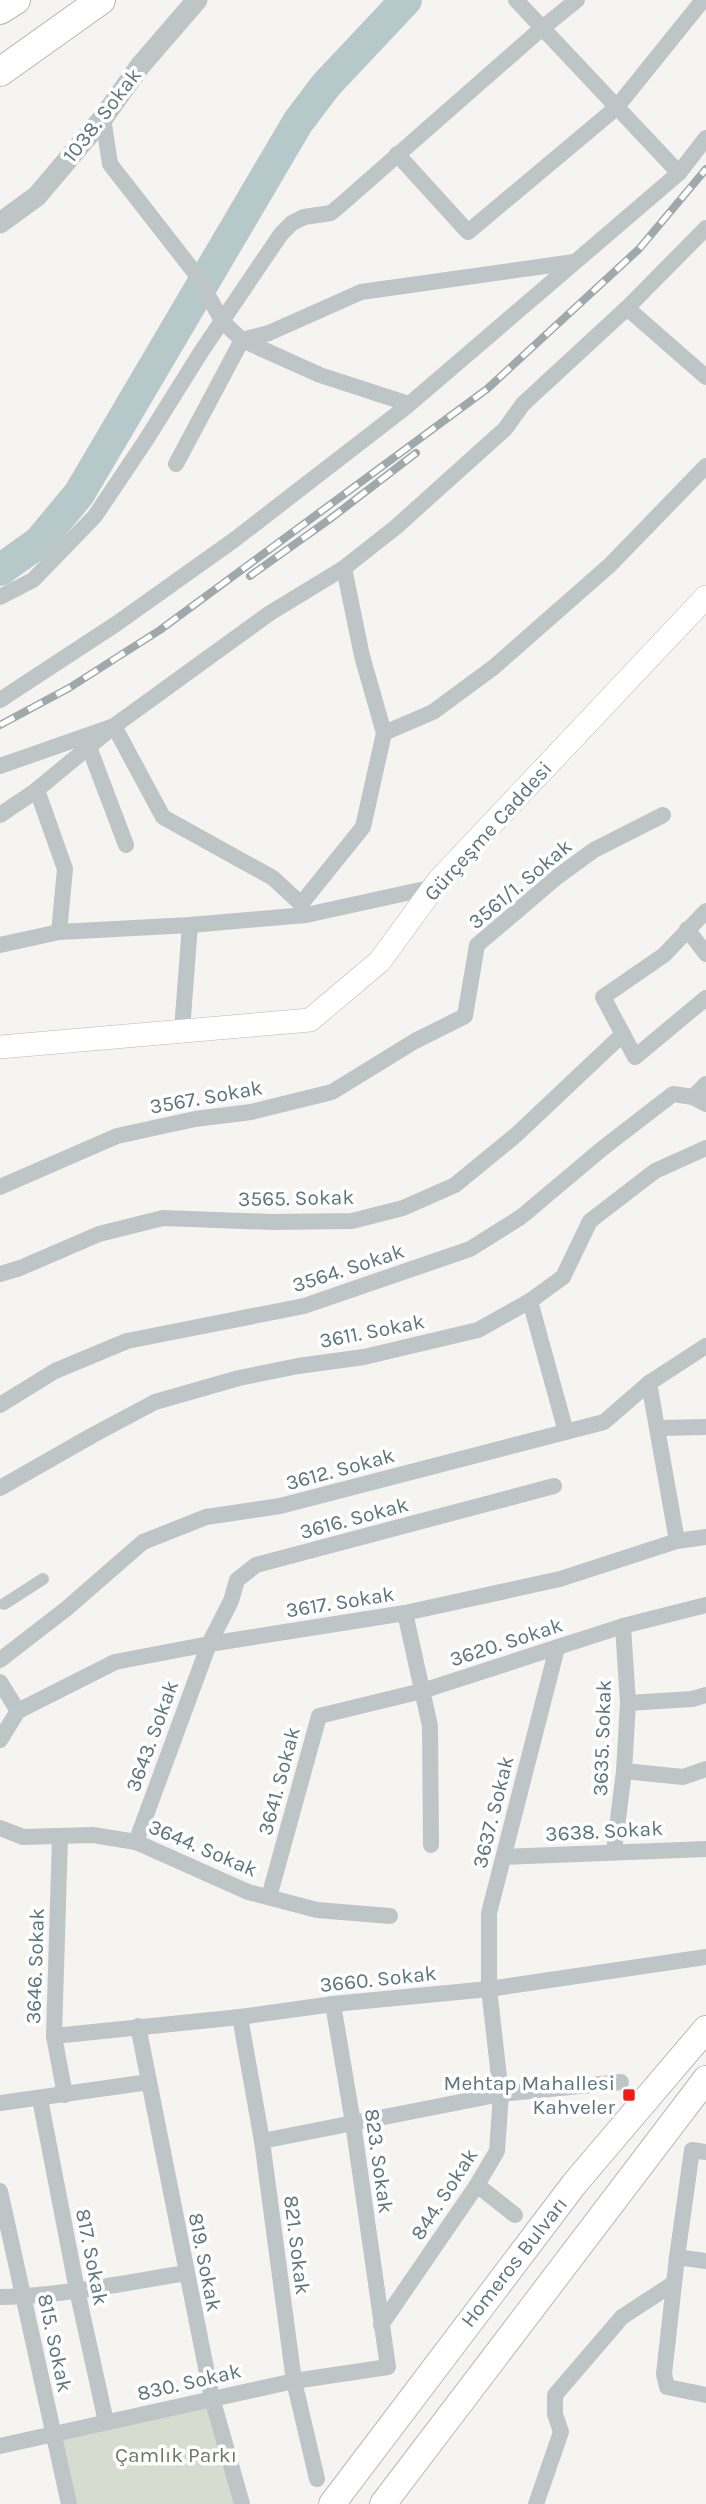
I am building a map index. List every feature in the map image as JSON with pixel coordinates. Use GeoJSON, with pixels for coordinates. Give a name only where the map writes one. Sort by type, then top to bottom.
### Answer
{"type":"FeatureCollection","features":[{"type":"Feature","properties":{"kind":"highway"},"geometry":{"type":"LineString","coordinates":[[0,10],[16,0]]}},
{"type":"Feature","properties":{"kind":"highway"},"geometry":{"type":"LineString","coordinates":[[0,72],[101,0]]}},
{"type":"Feature","properties":{"kind":"main road","name":"Gürçeşme Caddesi"},"geometry":{"type":"LineString","coordinates":[[0,1046],[310,1020],[380,961],[433,887],[706,597]]}},
{"type":"Feature","properties":{"kind":"main road","name":"Homeros Bulvarı"},"geometry":{"type":"LineString","coordinates":[[331,2504],[575,2183],[706,2029]]}},
{"type":"Feature","properties":{"kind":"main road","name":"Homeros Bulvarı"},"geometry":{"type":"LineString","coordinates":[[383,2504],[706,2079]]}},
{"type":"Feature","properties":{"kind":"street","name":"1038. Sokak"},"geometry":{"type":"LineString","coordinates":[[0,223],[37,196],[103,118],[140,66],[197,0]]}},
{"type":"Feature","properties":{"kind":"street"},"geometry":{"type":"LineString","coordinates":[[516,0],[679,173]]}},
{"type":"Feature","properties":{"kind":"street"},"geometry":{"type":"LineString","coordinates":[[0,597],[33,580],[95,516],[220,317],[281,234],[292,223],[304,217],[331,213],[541,29],[578,0]]}},
{"type":"Feature","properties":{"kind":"street"},"geometry":{"type":"LineString","coordinates":[[397,154],[468,232],[616,108],[703,0]]}},
{"type":"Feature","properties":{"kind":"street"},"geometry":{"type":"LineString","coordinates":[[103,118],[110,164],[195,273],[220,317],[242,340],[320,375],[409,404]]}},
{"type":"Feature","properties":{"kind":"street"},"geometry":{"type":"LineString","coordinates":[[0,700],[116,624],[202,563],[409,404],[679,173],[706,138]]}},
{"type":"Feature","properties":{"kind":"street"},"geometry":{"type":"LineString","coordinates":[[0,815],[37,790],[114,726],[270,613],[344,568],[396,527],[505,429],[523,404],[627,308],[706,228]]}},
{"type":"Feature","properties":{"kind":"street"},"geometry":{"type":"LineString","coordinates":[[176,464],[242,340],[269,333],[361,292],[575,262]]}},
{"type":"Feature","properties":{"kind":"street"},"geometry":{"type":"LineString","coordinates":[[627,308],[706,377]]}},
{"type":"Feature","properties":{"kind":"street"},"geometry":{"type":"LineString","coordinates":[[384,733],[433,712],[494,667],[610,565],[706,466]]}},
{"type":"Feature","properties":{"kind":"street"},"geometry":{"type":"LineString","coordinates":[[304,909],[363,827],[384,733],[362,656],[344,568]]}},
{"type":"Feature","properties":{"kind":"street"},"geometry":{"type":"LineString","coordinates":[[0,766],[114,726]]}},
{"type":"Feature","properties":{"kind":"street"},"geometry":{"type":"LineString","coordinates":[[114,726],[163,817],[273,878],[304,909]]}},
{"type":"Feature","properties":{"kind":"street"},"geometry":{"type":"LineString","coordinates":[[89,747],[126,845]]}},
{"type":"Feature","properties":{"kind":"street"},"geometry":{"type":"LineString","coordinates":[[37,790],[65,869],[59,932]]}},
{"type":"Feature","properties":{"kind":"street","name":"3561/1. Sokak"},"geometry":{"type":"LineString","coordinates":[[415,1041],[465,1016],[477,945],[594,849],[663,815]]}},
{"type":"Feature","properties":{"kind":"street"},"geometry":{"type":"LineString","coordinates":[[0,945],[59,932],[190,925],[433,887]]}},
{"type":"Feature","properties":{"kind":"street"},"geometry":{"type":"LineString","coordinates":[[706,912],[664,955],[603,997],[635,1057],[706,998]]}},
{"type":"Feature","properties":{"kind":"street"},"geometry":{"type":"LineString","coordinates":[[182,1030],[190,925]]}},
{"type":"Feature","properties":{"kind":"street"},"geometry":{"type":"LineString","coordinates":[[687,929],[706,954]]}},
{"type":"Feature","properties":{"kind":"street","name":"3565. Sokak"},"geometry":{"type":"LineString","coordinates":[[0,1274],[99,1234],[163,1218],[273,1222],[352,1221],[403,1208],[455,1185],[516,1135],[624,1034]]}},
{"type":"Feature","properties":{"kind":"street","name":"3567. Sokak"},"geometry":{"type":"LineString","coordinates":[[0,1187],[117,1136],[195,1119],[251,1112],[332,1092],[415,1041]]}},
{"type":"Feature","properties":{"kind":"street"},"geometry":{"type":"LineString","coordinates":[[699,1101],[706,1084]]}},
{"type":"Feature","properties":{"kind":"street","name":"3564. Sokak"},"geometry":{"type":"LineString","coordinates":[[0,1405],[55,1371],[127,1341],[304,1306],[470,1249],[521,1217],[673,1094],[699,1101]]}},
{"type":"Feature","properties":{"kind":"street","name":"3611. Sokak"},"geometry":{"type":"LineString","coordinates":[[0,1488],[155,1402],[239,1378],[364,1357],[478,1330],[530,1301],[563,1277],[590,1221],[655,1171],[706,1148]]}},
{"type":"Feature","properties":{"kind":"street"},"geometry":{"type":"LineString","coordinates":[[530,1301],[566,1432]]}},
{"type":"Feature","properties":{"kind":"street","name":"3612. Sokak"},"geometry":{"type":"LineString","coordinates":[[0,1660],[66,1609],[144,1542],[206,1517],[280,1506],[604,1422],[649,1382],[706,1346]]}},
{"type":"Feature","properties":{"kind":"street"},"geometry":{"type":"LineString","coordinates":[[649,1382],[677,1541]]}},
{"type":"Feature","properties":{"kind":"street"},"geometry":{"type":"LineString","coordinates":[[658,1428],[706,1427]]}},
{"type":"Feature","properties":{"kind":"street","name":"3616. Sokak"},"geometry":{"type":"LineString","coordinates":[[208,1644],[231,1601],[237,1580],[256,1565],[554,1486]]}},
{"type":"Feature","properties":{"kind":"street","name":"3617. Sokak"},"geometry":{"type":"LineString","coordinates":[[18,1711],[115,1662],[208,1644],[405,1613],[560,1579],[677,1541],[706,1537]]}},
{"type":"Feature","properties":{"kind":"street"},"geometry":{"type":"LineString","coordinates":[[4,1604],[43,1579]]}},
{"type":"Feature","properties":{"kind":"street","name":"3620. Sokak"},"geometry":{"type":"LineString","coordinates":[[319,1716],[422,1690],[623,1626],[706,1605]]}},
{"type":"Feature","properties":{"kind":"street"},"geometry":{"type":"LineString","coordinates":[[405,1613],[430,1726],[431,1844]]}},
{"type":"Feature","properties":{"kind":"street","name":"3635. Sokak"},"geometry":{"type":"LineString","coordinates":[[614,1852],[624,1771],[628,1703],[623,1626]]}},
{"type":"Feature","properties":{"kind":"street","name":"3643. Sokak"},"geometry":{"type":"LineString","coordinates":[[136,1842],[208,1644]]}},
{"type":"Feature","properties":{"kind":"street","name":"3637. Sokak"},"geometry":{"type":"LineString","coordinates":[[489,1989],[489,1913],[557,1648]]}},
{"type":"Feature","properties":{"kind":"street"},"geometry":{"type":"LineString","coordinates":[[0,1682],[18,1711],[0,1740]]}},
{"type":"Feature","properties":{"kind":"street"},"geometry":{"type":"LineString","coordinates":[[628,1703],[692,1699],[706,1695]]}},
{"type":"Feature","properties":{"kind":"street","name":"3641. Sokak"},"geometry":{"type":"LineString","coordinates":[[269,1897],[319,1716]]}},
{"type":"Feature","properties":{"kind":"street"},"geometry":{"type":"LineString","coordinates":[[624,1771],[683,1777],[706,1769]]}},
{"type":"Feature","properties":{"kind":"street","name":"3644. Sokak"},"geometry":{"type":"LineString","coordinates":[[0,1828],[23,1837],[93,1835],[136,1842],[248,1892],[317,1910],[390,1916]]}},
{"type":"Feature","properties":{"kind":"street","name":"3646. Sokak"},"geometry":{"type":"LineString","coordinates":[[60,1837],[54,2036],[65,2095]]}},
{"type":"Feature","properties":{"kind":"street","name":"3638. Sokak"},"geometry":{"type":"LineString","coordinates":[[504,1857],[706,1849]]}},
{"type":"Feature","properties":{"kind":"street","name":"3660. Sokak"},"geometry":{"type":"LineString","coordinates":[[54,2036],[489,1989],[706,1957]]}},
{"type":"Feature","properties":{"kind":"street","name":"844. Sokak"},"geometry":{"type":"LineString","coordinates":[[381,2325],[477,2185],[497,2151],[501,2094],[489,1989]]}},
{"type":"Feature","properties":{"kind":"street","name":"823. Sokak"},"geometry":{"type":"LineString","coordinates":[[333,2004],[353,2123],[387,2367]]}},
{"type":"Feature","properties":{"kind":"street","name":"821. Sokak"},"geometry":{"type":"LineString","coordinates":[[240,2017],[262,2141],[294,2381],[317,2479]]}},
{"type":"Feature","properties":{"kind":"street","name":"819. Sokak"},"geometry":{"type":"LineString","coordinates":[[138,2026],[212,2398],[242,2504]]}},
{"type":"Feature","properties":{"kind":"street"},"geometry":{"type":"LineString","coordinates":[[0,2103],[149,2082]]}},
{"type":"Feature","properties":{"kind":"street"},"geometry":{"type":"LineString","coordinates":[[262,2141],[501,2094],[621,2082]]}},
{"type":"Feature","properties":{"kind":"street","name":"817. Sokak"},"geometry":{"type":"LineString","coordinates":[[40,2099],[106,2422]]}},
{"type":"Feature","properties":{"kind":"street"},"geometry":{"type":"LineString","coordinates":[[699,2151],[677,2257],[664,2374],[667,2387],[706,2395]]}},
{"type":"Feature","properties":{"kind":"street"},"geometry":{"type":"LineString","coordinates":[[477,2185],[515,2215]]}},
{"type":"Feature","properties":{"kind":"street","name":"815. Sokak"},"geometry":{"type":"LineString","coordinates":[[0,2191],[69,2504]]}},
{"type":"Feature","properties":{"kind":"street"},"geometry":{"type":"LineString","coordinates":[[677,2257],[706,2261]]}},
{"type":"Feature","properties":{"kind":"street"},"geometry":{"type":"LineString","coordinates":[[0,2297],[24,2297],[186,2273]]}},
{"type":"Feature","properties":{"kind":"street"},"geometry":{"type":"LineString","coordinates":[[536,2504],[561,2432],[555,2414],[555,2395],[622,2317],[674,2283]]}},
{"type":"Feature","properties":{"kind":"street","name":"830. Sokak"},"geometry":{"type":"LineString","coordinates":[[0,2446],[294,2381],[387,2367]]}},
{"type":"Feature","properties":{"kind":"green space","name":"Çamlık Parkı"},"geometry":{"type":"Polygon","coordinates":[[[212,2398],[242,2504],[69,2504],[53,2434],[212,2398]]]}},
{"type":"Feature","properties":{"kind":"waterway"},"geometry":{"type":"LineString","coordinates":[[0,570],[39,542],[79,494],[298,122],[326,85],[406,0]]}},
{"type":"Feature","properties":{"kind":"railway"},"geometry":{"type":"LineString","coordinates":[[0,725],[69,688],[160,630],[487,389],[639,249],[706,169]]}},
{"type":"Feature","properties":{"kind":"railway"},"geometry":{"type":"LineString","coordinates":[[250,576],[416,453]]}},
{"type":"Feature","properties":{"kind":"place","name":"Mehtap Mahallesi Kahveler"},"geometry":{"type":"Point","coordinates":[629,2095]}}]}
